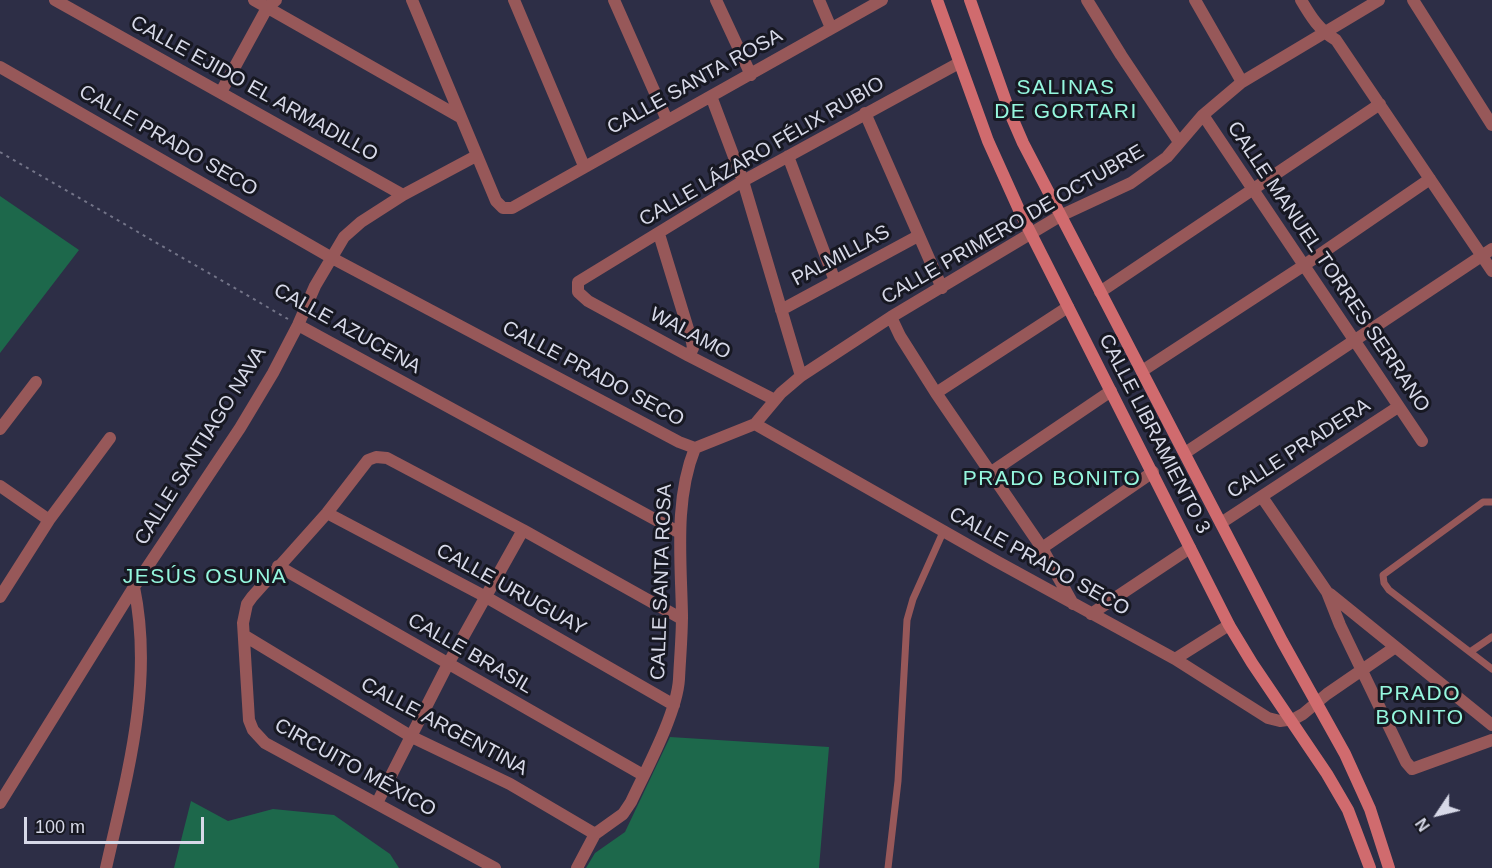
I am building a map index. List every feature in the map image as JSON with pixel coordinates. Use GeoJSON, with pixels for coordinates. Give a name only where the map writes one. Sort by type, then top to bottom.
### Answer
{"type":"FeatureCollection","features":[{"type":"Feature","properties":{"kind":"street","name":"CALLE EJIDO EL ARMADILLO"},"geometry":{"type":"LineString","coordinates":[[55,0],[403,195]]}},
{"type":"Feature","properties":{"kind":"street"},"geometry":{"type":"LineString","coordinates":[[254,0],[272,4],[460,117]]}},
{"type":"Feature","properties":{"kind":"street"},"geometry":{"type":"LineString","coordinates":[[412,0],[476,156]]}},
{"type":"Feature","properties":{"kind":"street"},"geometry":{"type":"LineString","coordinates":[[514,0],[584,166]]}},
{"type":"Feature","properties":{"kind":"street"},"geometry":{"type":"LineString","coordinates":[[614,0],[667,120]]}},
{"type":"Feature","properties":{"kind":"street"},"geometry":{"type":"LineString","coordinates":[[716,0],[751,75]]}},
{"type":"Feature","properties":{"kind":"street"},"geometry":{"type":"LineString","coordinates":[[819,0],[831,28]]}},
{"type":"Feature","properties":{"kind":"street","name":"CALLE SANTA ROSA"},"geometry":{"type":"LineString","coordinates":[[476,156],[496,201],[503,208],[512,208],[882,0]]}},
{"type":"Feature","properties":{"kind":"street","name":"CALLE LIBRAMIENTO 3"},"geometry":{"type":"LineString","coordinates":[[937,0],[988,141],[1031,235],[1229,625],[1327,774],[1348,810],[1370,868]]}},
{"type":"Feature","properties":{"kind":"street","name":"CALLE LIBRAMIENTO 3"},"geometry":{"type":"LineString","coordinates":[[970,0],[1014,123],[1060,216],[1282,641],[1345,754],[1370,809],[1389,868]]}},
{"type":"Feature","properties":{"kind":"street"},"geometry":{"type":"LineString","coordinates":[[1087,0],[1120,55],[1179,142]]}},
{"type":"Feature","properties":{"kind":"street"},"geometry":{"type":"LineString","coordinates":[[1195,0],[1242,82]]}},
{"type":"Feature","properties":{"kind":"street"},"geometry":{"type":"LineString","coordinates":[[1301,0],[1315,23],[1324,33],[1336,40],[1430,179],[1487,253],[1492,271]]}},
{"type":"Feature","properties":{"kind":"street","name":"CALLE PRIMERO DE OCTUBRE"},"geometry":{"type":"LineString","coordinates":[[755,424],[775,400],[801,376],[891,317],[1060,216],[1131,183],[1167,157],[1203,115],[1242,82],[1380,0]]}},
{"type":"Feature","properties":{"kind":"street"},"geometry":{"type":"LineString","coordinates":[[1413,0],[1492,125]]}},
{"type":"Feature","properties":{"kind":"street"},"geometry":{"type":"LineString","coordinates":[[221,92],[272,4]]}},
{"type":"Feature","properties":{"kind":"street","name":"CALLE LÁZARO FÉLIX RUBIO"},"geometry":{"type":"LineString","coordinates":[[588,301],[578,292],[578,282],[743,181],[959,63]]}},
{"type":"Feature","properties":{"kind":"street","name":"CALLE PRADO SECO"},"geometry":{"type":"LineString","coordinates":[[0,68],[332,258],[679,442],[695,448],[755,424],[1073,604],[1175,659],[1268,718],[1280,721],[1294,719],[1394,648]]}},
{"type":"Feature","properties":{"kind":"street"},"geometry":{"type":"LineString","coordinates":[[711,96],[743,181],[801,376]]}},
{"type":"Feature","properties":{"kind":"street"},"geometry":{"type":"LineString","coordinates":[[1100,292],[1380,104]]}},
{"type":"Feature","properties":{"kind":"street"},"geometry":{"type":"LineString","coordinates":[[865,113],[942,288]]}},
{"type":"Feature","properties":{"kind":"street","name":"CALLE MANUEL TORRES SERRANO"},"geometry":{"type":"LineString","coordinates":[[1203,115],[1422,441]]}},
{"type":"Feature","properties":{"kind":"street","name":"CALLE SANTIAGO NAVA"},"geometry":{"type":"LineString","coordinates":[[0,803],[134,587],[240,428],[273,373],[315,286],[344,237],[403,195],[476,156]]}},
{"type":"Feature","properties":{"kind":"street"},"geometry":{"type":"LineString","coordinates":[[788,156],[834,281]]}},
{"type":"Feature","properties":{"kind":"street"},"geometry":{"type":"LineString","coordinates":[[1142,371],[1303,266],[1430,179]]}},
{"type":"Feature","properties":{"kind":"street"},"geometry":{"type":"LineString","coordinates":[[659,234],[692,342],[693,348],[689,356]]}},
{"type":"Feature","properties":{"kind":"street","name":"PALMILLAS"},"geometry":{"type":"LineString","coordinates":[[781,310],[918,236]]}},
{"type":"Feature","properties":{"kind":"street"},"geometry":{"type":"LineString","coordinates":[[1185,453],[1487,253]]}},
{"type":"Feature","properties":{"kind":"street","name":"WALAMO"},"geometry":{"type":"LineString","coordinates":[[588,301],[775,400]]}},
{"type":"Feature","properties":{"kind":"street"},"geometry":{"type":"LineString","coordinates":[[936,393],[1068,307]]}},
{"type":"Feature","properties":{"kind":"street"},"geometry":{"type":"LineString","coordinates":[[891,317],[900,336],[936,393],[1042,548],[1073,604]]}},
{"type":"Feature","properties":{"kind":"street","name":"CALLE AZUCENA"},"geometry":{"type":"LineString","coordinates":[[298,325],[680,533]]}},
{"type":"Feature","properties":{"kind":"street"},"geometry":{"type":"LineString","coordinates":[[0,429],[36,382]]}},
{"type":"Feature","properties":{"kind":"street"},"geometry":{"type":"LineString","coordinates":[[990,473],[1111,391]]}},
{"type":"Feature","properties":{"kind":"street","name":"CALLE PRADERA"},"geometry":{"type":"LineString","coordinates":[[1221,524],[1398,407]]}},
{"type":"Feature","properties":{"kind":"street"},"geometry":{"type":"LineString","coordinates":[[0,597],[48,520],[110,438]]}},
{"type":"Feature","properties":{"kind":"street","name":"CALLE SANTA ROSA"},"geometry":{"type":"LineString","coordinates":[[577,868],[595,834],[623,814],[643,776],[674,705],[679,679],[682,619],[680,533],[687,468],[695,448]]}},
{"type":"Feature","properties":{"kind":"street","name":"CIRCUITO MÉXICO"},"geometry":{"type":"LineString","coordinates":[[495,868],[265,743],[257,736],[249,720],[243,623],[247,604],[278,566],[327,513],[368,460],[376,456],[387,458],[523,530]]}},
{"type":"Feature","properties":{"kind":"street"},"geometry":{"type":"LineString","coordinates":[[1042,548],[1153,472]]}},
{"type":"Feature","properties":{"kind":"street"},"geometry":{"type":"LineString","coordinates":[[0,486],[48,520]]}},
{"type":"Feature","properties":{"kind":"street"},"geometry":{"type":"LineString","coordinates":[[1262,497],[1327,592],[1340,625],[1406,762],[1412,769],[1492,740]]}},
{"type":"Feature","properties":{"kind":"street","name":"CALLE URUGUAY"},"geometry":{"type":"LineString","coordinates":[[327,513],[486,597],[674,705]]}},
{"type":"Feature","properties":{"kind":"street"},"geometry":{"type":"LineString","coordinates":[[377,803],[448,664],[523,530],[682,619]]}},
{"type":"Feature","properties":{"kind":"street"},"geometry":{"type":"LineString","coordinates":[[1091,614],[1190,548]]}},
{"type":"Feature","properties":{"kind":"street","name":"CALLE BRASIL"},"geometry":{"type":"LineString","coordinates":[[278,566],[643,776]]}},
{"type":"Feature","properties":{"kind":"street"},"geometry":{"type":"LineString","coordinates":[[106,868],[131,759],[141,695],[142,633],[134,587]]}},
{"type":"Feature","properties":{"kind":"street"},"geometry":{"type":"LineString","coordinates":[[1327,592],[1492,725]]}},
{"type":"Feature","properties":{"kind":"street"},"geometry":{"type":"LineString","coordinates":[[1175,659],[1229,625]]}},
{"type":"Feature","properties":{"kind":"street","name":"CALLE ARGENTINA"},"geometry":{"type":"LineString","coordinates":[[245,636],[412,737],[510,784],[595,834]]}},
{"type":"Feature","properties":{"kind":"lane"},"geometry":{"type":"LineString","coordinates":[[1492,502],[1483,502],[1383,575],[1384,583],[1389,590],[1492,669]]}},
{"type":"Feature","properties":{"kind":"lane"},"geometry":{"type":"LineString","coordinates":[[888,868],[898,781],[907,620],[913,599],[944,531]]}},
{"type":"Feature","properties":{"kind":"lane"},"geometry":{"type":"LineString","coordinates":[[1470,652],[1492,637]]}},
{"type":"Feature","properties":{"kind":"path","name":"CALLE AZUCENA"},"geometry":{"type":"LineString","coordinates":[[0,152],[298,325]]}},
{"type":"Feature","properties":{"kind":"green space"},"geometry":{"type":"Polygon","coordinates":[[[0,196],[79,250],[0,353],[0,196]]]}},
{"type":"Feature","properties":{"kind":"green space"},"geometry":{"type":"Polygon","coordinates":[[[670,737],[829,747],[819,868],[586,868],[595,853],[625,832],[670,737]]]}},
{"type":"Feature","properties":{"kind":"green space"},"geometry":{"type":"Polygon","coordinates":[[[191,801],[228,821],[273,809],[334,815],[390,854],[399,868],[174,868],[191,801]]]}},
{"type":"Feature","properties":{"kind":"district","name":"SALINAS DE GORTARI"},"geometry":{"type":"Point","coordinates":[1066,100]}},
{"type":"Feature","properties":{"kind":"district","name":"PRADO BONITO"},"geometry":{"type":"Point","coordinates":[1052,479]}},
{"type":"Feature","properties":{"kind":"district","name":"JESÚS OSUNA"},"geometry":{"type":"Point","coordinates":[205,577]}},
{"type":"Feature","properties":{"kind":"district","name":"PRADO BONITO"},"geometry":{"type":"Point","coordinates":[1420,706]}}]}
